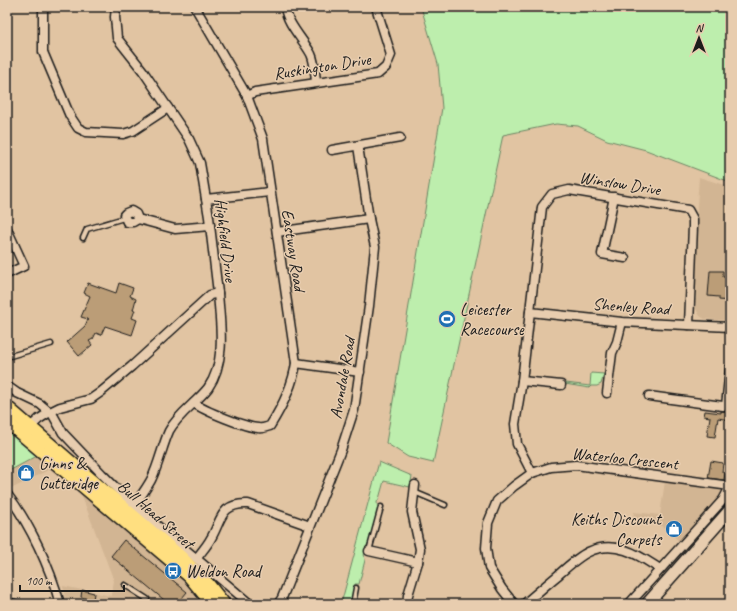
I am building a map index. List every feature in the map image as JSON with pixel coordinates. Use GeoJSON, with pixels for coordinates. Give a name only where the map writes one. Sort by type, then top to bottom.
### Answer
{"type":"FeatureCollection","features":[{"type":"Feature","properties":{"kind":"main road","name":"Bull Head Street"},"geometry":{"type":"LineString","coordinates":[[7,407],[36,445],[68,474],[189,576],[212,604]]}},
{"type":"Feature","properties":{"kind":"main road","name":"Bull Head Street"},"geometry":{"type":"LineString","coordinates":[[7,422],[26,431],[181,557],[208,584],[224,604]]}},
{"type":"Feature","properties":{"kind":"main road"},"geometry":{"type":"LineString","coordinates":[[647,604],[730,510]]}},
{"type":"Feature","properties":{"kind":"street"},"geometry":{"type":"LineString","coordinates":[[43,7],[42,52],[70,116],[78,128],[86,132],[123,134],[133,130],[168,108]]}},
{"type":"Feature","properties":{"kind":"street","name":"Highfield Drive"},"geometry":{"type":"LineString","coordinates":[[26,431],[39,419],[50,412],[60,407],[91,399],[101,392],[210,295],[218,293],[210,226],[200,164],[189,139],[143,72],[117,38],[115,17],[116,7]]}},
{"type":"Feature","properties":{"kind":"street","name":"Eastway Road"},"geometry":{"type":"LineString","coordinates":[[194,403],[200,408],[244,425],[259,429],[270,426],[294,377],[296,364],[263,139],[247,96],[195,7]]}},
{"type":"Feature","properties":{"kind":"street"},"geometry":{"type":"LineString","coordinates":[[285,7],[290,21],[312,56],[316,82]]}},
{"type":"Feature","properties":{"kind":"street","name":"Ruskington Drive"},"geometry":{"type":"LineString","coordinates":[[247,96],[255,92],[378,74],[386,67],[391,55],[376,7]]}},
{"type":"Feature","properties":{"kind":"street"},"geometry":{"type":"LineString","coordinates":[[332,150],[400,138]]}},
{"type":"Feature","properties":{"kind":"street","name":"Avondale Road"},"geometry":{"type":"LineString","coordinates":[[278,604],[282,598],[341,450],[354,410],[369,306],[375,247],[369,219],[358,146]]}},
{"type":"Feature","properties":{"kind":"street","name":"Winslow Drive"},"geometry":{"type":"LineString","coordinates":[[532,473],[517,444],[515,424],[522,381],[542,207],[552,194],[570,190],[688,210],[693,219],[689,325]]}},
{"type":"Feature","properties":{"kind":"street"},"geometry":{"type":"LineString","coordinates":[[206,199],[270,192]]}},
{"type":"Feature","properties":{"kind":"street"},"geometry":{"type":"LineString","coordinates":[[614,197],[602,254],[625,258]]}},
{"type":"Feature","properties":{"kind":"street"},"geometry":{"type":"LineString","coordinates":[[124,218],[127,222],[138,219],[175,229],[210,226]]}},
{"type":"Feature","properties":{"kind":"street"},"geometry":{"type":"LineString","coordinates":[[277,232],[369,219]]}},
{"type":"Feature","properties":{"kind":"street"},"geometry":{"type":"LineString","coordinates":[[7,229],[24,266],[7,274]]}},
{"type":"Feature","properties":{"kind":"street"},"geometry":{"type":"LineString","coordinates":[[134,506],[151,480],[169,431],[177,419],[208,388],[215,375],[220,352],[218,293]]}},
{"type":"Feature","properties":{"kind":"street","name":"Shenley Road"},"geometry":{"type":"LineString","coordinates":[[530,312],[622,322],[730,327]]}},
{"type":"Feature","properties":{"kind":"street"},"geometry":{"type":"LineString","coordinates":[[606,393],[612,353],[617,342],[622,322]]}},
{"type":"Feature","properties":{"kind":"street"},"geometry":{"type":"LineString","coordinates":[[296,364],[360,372]]}},
{"type":"Feature","properties":{"kind":"street"},"geometry":{"type":"LineString","coordinates":[[522,381],[561,385]]}},
{"type":"Feature","properties":{"kind":"street"},"geometry":{"type":"LineString","coordinates":[[7,386],[17,393],[40,404],[50,412],[64,433],[134,506],[250,604]]}},
{"type":"Feature","properties":{"kind":"street"},"geometry":{"type":"LineString","coordinates":[[661,397],[662,388]]}},
{"type":"Feature","properties":{"kind":"street"},"geometry":{"type":"LineString","coordinates":[[649,396],[727,405]]}},
{"type":"Feature","properties":{"kind":"street","name":"Waterloo Crescent"},"geometry":{"type":"LineString","coordinates":[[514,604],[502,589],[490,568],[486,548],[488,523],[497,501],[532,473],[551,467],[576,465],[730,487]]}},
{"type":"Feature","properties":{"kind":"street"},"geometry":{"type":"LineString","coordinates":[[628,604],[723,500],[730,487]]}},
{"type":"Feature","properties":{"kind":"street"},"geometry":{"type":"LineString","coordinates":[[407,604],[408,594],[418,562],[420,549],[420,543],[412,512],[415,489]]}},
{"type":"Feature","properties":{"kind":"street"},"geometry":{"type":"LineString","coordinates":[[7,494],[27,522],[47,566],[60,604]]}},
{"type":"Feature","properties":{"kind":"street"},"geometry":{"type":"LineString","coordinates":[[196,558],[210,541],[223,513],[228,508],[238,504],[248,504],[310,526]]}},
{"type":"Feature","properties":{"kind":"street"},"geometry":{"type":"LineString","coordinates":[[524,604],[580,556],[595,549],[609,547],[624,549],[640,556],[660,569]]}},
{"type":"Feature","properties":{"kind":"street"},"geometry":{"type":"LineString","coordinates":[[369,551],[418,562]]}},
{"type":"Feature","properties":{"kind":"street"},"geometry":{"type":"LineString","coordinates":[[7,602],[15,604]]}},
{"type":"Feature","properties":{"kind":"lane"},"geometry":{"type":"LineString","coordinates":[[83,238],[87,229],[124,218]]}},
{"type":"Feature","properties":{"kind":"lane"},"geometry":{"type":"LineString","coordinates":[[7,357],[51,344]]}},
{"type":"Feature","properties":{"kind":"lane"},"geometry":{"type":"LineString","coordinates":[[727,405],[728,368]]}},
{"type":"Feature","properties":{"kind":"lane"},"geometry":{"type":"LineString","coordinates":[[415,489],[445,505]]}},
{"type":"Feature","properties":{"kind":"lane"},"geometry":{"type":"LineString","coordinates":[[369,551],[381,507]]}},
{"type":"Feature","properties":{"kind":"lane"},"geometry":{"type":"LineString","coordinates":[[125,585],[147,599],[144,604]]}},
{"type":"Feature","properties":{"kind":"lane"},"geometry":{"type":"LineString","coordinates":[[353,604],[356,588]]}},
{"type":"Feature","properties":{"kind":"shaded area"},"geometry":{"type":"Polygon","coordinates":[[[699,177],[730,187],[730,321],[705,319],[700,316],[696,309],[697,206],[699,177]]]}},
{"type":"Feature","properties":{"kind":"shaded area"},"geometry":{"type":"Polygon","coordinates":[[[37,456],[52,468],[13,488],[7,480],[7,472],[37,456]]]}},
{"type":"Feature","properties":{"kind":"shaded area"},"geometry":{"type":"Polygon","coordinates":[[[665,481],[720,489],[721,492],[721,496],[679,541],[662,526],[633,518],[634,512],[660,515],[665,481]]]}},
{"type":"Feature","properties":{"kind":"shaded area"},"geometry":{"type":"Polygon","coordinates":[[[80,491],[144,541],[198,592],[201,599],[199,604],[148,604],[142,601],[140,604],[66,604],[63,586],[111,596],[114,581],[80,491]]]}},
{"type":"Feature","properties":{"kind":"green space","name":"Leicester Racecourse"},"geometry":{"type":"Polygon","coordinates":[[[421,7],[730,7],[730,182],[646,150],[607,140],[578,126],[556,124],[503,135],[433,463],[408,457],[386,443],[442,108],[438,64],[421,7]]]}},
{"type":"Feature","properties":{"kind":"green space"},"geometry":{"type":"Polygon","coordinates":[[[591,373],[604,374],[601,384],[591,386],[589,388],[565,384],[590,386],[591,373]]]}},
{"type":"Feature","properties":{"kind":"green space"},"geometry":{"type":"Polygon","coordinates":[[[7,430],[37,456],[7,472],[7,430]]]}},
{"type":"Feature","properties":{"kind":"green space"},"geometry":{"type":"Polygon","coordinates":[[[379,462],[412,476],[410,487],[384,481],[377,502],[375,524],[365,551],[365,560],[359,584],[355,584],[351,604],[341,604],[379,462]]]}},
{"type":"Feature","properties":{"kind":"building"},"geometry":{"type":"Polygon","coordinates":[[[710,271],[723,271],[723,277],[730,277],[730,301],[719,300],[719,297],[708,296],[710,271]]]}},
{"type":"Feature","properties":{"kind":"building"},"geometry":{"type":"Polygon","coordinates":[[[88,283],[116,293],[119,283],[133,288],[130,296],[136,299],[133,310],[135,310],[132,318],[137,320],[132,335],[105,326],[101,335],[96,333],[93,339],[89,341],[92,345],[79,356],[67,342],[85,326],[88,319],[81,317],[90,296],[84,293],[88,283]]]}},
{"type":"Feature","properties":{"kind":"building"},"geometry":{"type":"Polygon","coordinates":[[[705,411],[721,413],[721,411],[730,412],[729,420],[718,418],[715,437],[707,436],[710,417],[704,416],[705,411]]]}},
{"type":"Feature","properties":{"kind":"building"},"geometry":{"type":"Polygon","coordinates":[[[711,461],[723,463],[722,472],[725,473],[724,480],[708,478],[711,461]]]}},
{"type":"Feature","properties":{"kind":"building"},"geometry":{"type":"Polygon","coordinates":[[[124,540],[187,592],[177,604],[169,604],[111,556],[124,540]]]}},
{"type":"Feature","properties":{"kind":"building"},"geometry":{"type":"Polygon","coordinates":[[[82,590],[94,593],[93,600],[81,597],[82,590]]]}},
{"type":"Feature","properties":{"kind":"place","name":"Leicester Racecourse"},"geometry":{"type":"Point","coordinates":[447,319]}},
{"type":"Feature","properties":{"kind":"place","name":"Ginns & Gutteridge"},"geometry":{"type":"Point","coordinates":[26,473]}},
{"type":"Feature","properties":{"kind":"place","name":"Keiths Discount Carpets"},"geometry":{"type":"Point","coordinates":[674,529]}},
{"type":"Feature","properties":{"kind":"place","name":"Weldon Road"},"geometry":{"type":"Point","coordinates":[173,571]}}]}
